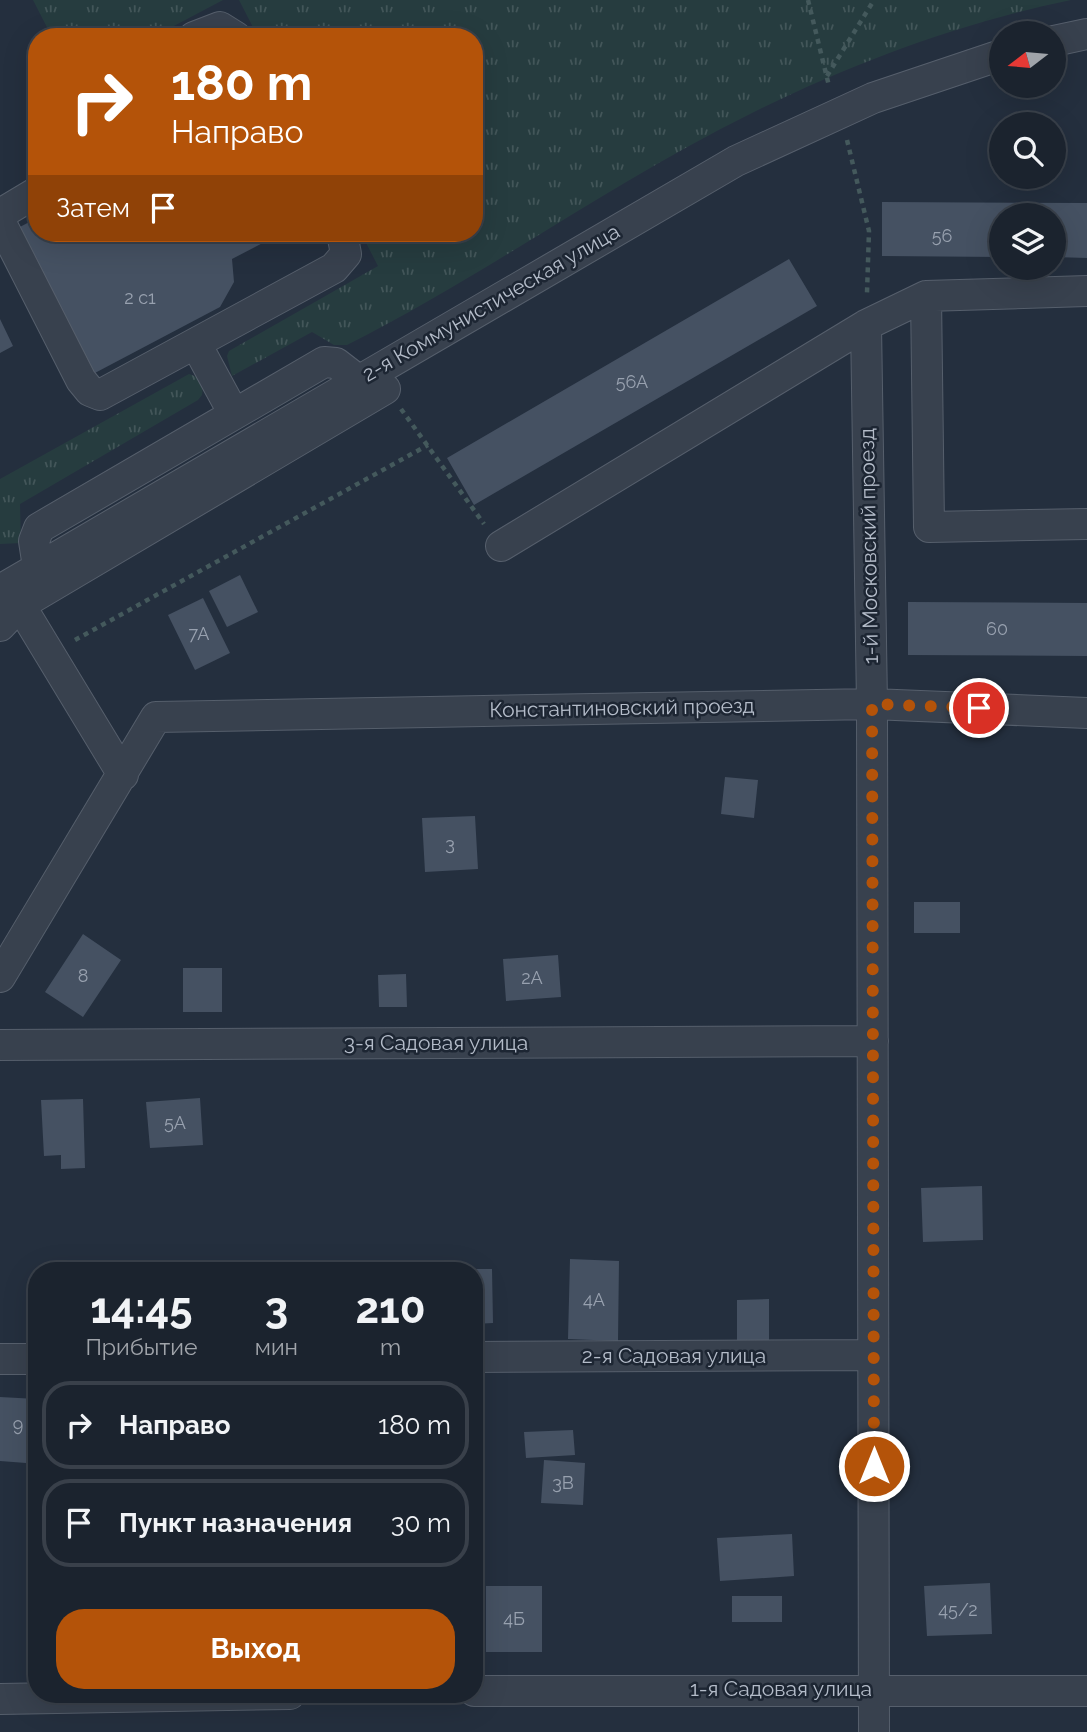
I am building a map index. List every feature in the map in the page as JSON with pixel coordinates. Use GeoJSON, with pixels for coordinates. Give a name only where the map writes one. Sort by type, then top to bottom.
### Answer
{"type":"FeatureCollection","features":[{"type":"Feature","properties":{"kind":"street"},"geometry":{"type":"LineString","coordinates":[[1066,38],[1087,34]]}},
{"type":"Feature","properties":{"kind":"street","name":"2-я Коммунистическая улица"},"geometry":{"type":"LineString","coordinates":[[7,607],[38,567],[372,385],[768,145],[883,94],[989,59]]}},
{"type":"Feature","properties":{"kind":"street"},"geometry":{"type":"LineString","coordinates":[[28,197],[7,210],[1,219],[2,225],[81,380],[90,391],[100,395],[196,345],[340,264],[347,248],[345,242]]}},
{"type":"Feature","properties":{"kind":"street"},"geometry":{"type":"LineString","coordinates":[[501,546],[866,325],[926,296],[1087,291]]}},
{"type":"Feature","properties":{"kind":"street"},"geometry":{"type":"LineString","coordinates":[[926,296],[929,527],[1087,524]]}},
{"type":"Feature","properties":{"kind":"street","name":"1-й Московский проезд"},"geometry":{"type":"LineString","coordinates":[[866,325],[872,704],[874,1732]]}},
{"type":"Feature","properties":{"kind":"street"},"geometry":{"type":"LineString","coordinates":[[196,345],[234,414]]}},
{"type":"Feature","properties":{"kind":"street"},"geometry":{"type":"LineString","coordinates":[[0,977],[123,775],[50,654],[7,607],[372,385],[336,363],[324,362],[39,528],[34,536],[38,567]]}},
{"type":"Feature","properties":{"kind":"street","name":"Константиновский проезд"},"geometry":{"type":"LineString","coordinates":[[123,775],[156,717],[872,704],[1087,713]]}},
{"type":"Feature","properties":{"kind":"street","name":"3-я Садовая улица"},"geometry":{"type":"LineString","coordinates":[[0,1045],[873,1041]]}},
{"type":"Feature","properties":{"kind":"street","name":"2-я Садовая улица"},"geometry":{"type":"LineString","coordinates":[[483,1357],[873,1355]]}},
{"type":"Feature","properties":{"kind":"street"},"geometry":{"type":"LineString","coordinates":[[0,1359],[28,1359]]}},
{"type":"Feature","properties":{"kind":"street","name":"1-я Садовая улица"},"geometry":{"type":"LineString","coordinates":[[483,1691],[1087,1691]]}},
{"type":"Feature","properties":{"kind":"street"},"geometry":{"type":"LineString","coordinates":[[0,1699],[28,1699]]}},
{"type":"Feature","properties":{"kind":"path"},"geometry":{"type":"LineString","coordinates":[[808,0],[830,87]]}},
{"type":"Feature","properties":{"kind":"path"},"geometry":{"type":"LineString","coordinates":[[827,76],[874,0]]}},
{"type":"Feature","properties":{"kind":"path"},"geometry":{"type":"LineString","coordinates":[[846,136],[869,230],[866,325]]}},
{"type":"Feature","properties":{"kind":"path"},"geometry":{"type":"LineString","coordinates":[[372,385],[428,445],[460,495],[501,546]]}},
{"type":"Feature","properties":{"kind":"path"},"geometry":{"type":"LineString","coordinates":[[50,654],[428,445]]}},
{"type":"Feature","properties":{"kind":"green space"},"geometry":{"type":"Polygon","coordinates":[[[33,0],[223,0],[170,28],[47,28],[33,0]]]}},
{"type":"Feature","properties":{"kind":"green space"},"geometry":{"type":"Polygon","coordinates":[[[239,0],[1071,0],[948,33],[829,77],[700,140],[449,289],[347,345],[334,345],[312,332],[232,376],[227,356],[229,351],[378,266],[366,242],[483,242],[483,28],[253,28],[239,0]]]}},
{"type":"Feature","properties":{"kind":"green space"},"geometry":{"type":"Polygon","coordinates":[[[189,374],[196,377],[201,385],[202,395],[198,400],[20,504],[21,543],[0,544],[0,479],[189,374]]]}},
{"type":"Feature","properties":{"kind":"building"},"geometry":{"type":"Polygon","coordinates":[[[882,202],[1087,203],[1087,258],[1066,257],[1066,203],[989,203],[989,257],[882,256],[882,202]]]}},
{"type":"Feature","properties":{"kind":"building"},"geometry":{"type":"Polygon","coordinates":[[[28,223],[28,242],[265,242],[232,259],[234,282],[220,307],[93,374],[16,229],[28,223]]]}},
{"type":"Feature","properties":{"kind":"building"},"geometry":{"type":"Polygon","coordinates":[[[789,259],[817,306],[474,505],[447,458],[789,259]]]}},
{"type":"Feature","properties":{"kind":"building"},"geometry":{"type":"Polygon","coordinates":[[[0,319],[13,346],[0,353],[0,319]]]}},
{"type":"Feature","properties":{"kind":"building"},"geometry":{"type":"Polygon","coordinates":[[[240,575],[258,612],[227,627],[209,591],[240,575]]]}},
{"type":"Feature","properties":{"kind":"building"},"geometry":{"type":"Polygon","coordinates":[[[203,598],[230,653],[195,670],[168,615],[203,598]]]}},
{"type":"Feature","properties":{"kind":"building"},"geometry":{"type":"Polygon","coordinates":[[[908,602],[1087,603],[1087,656],[908,655],[908,602]]]}},
{"type":"Feature","properties":{"kind":"building"},"geometry":{"type":"Polygon","coordinates":[[[725,777],[758,780],[754,818],[721,814],[725,777]]]}},
{"type":"Feature","properties":{"kind":"building"},"geometry":{"type":"Polygon","coordinates":[[[475,816],[478,869],[425,872],[422,818],[475,816]]]}},
{"type":"Feature","properties":{"kind":"building"},"geometry":{"type":"Polygon","coordinates":[[[914,902],[960,902],[960,933],[914,933],[914,902]]]}},
{"type":"Feature","properties":{"kind":"building"},"geometry":{"type":"Polygon","coordinates":[[[83,934],[121,960],[83,1017],[45,992],[83,934]]]}},
{"type":"Feature","properties":{"kind":"building"},"geometry":{"type":"Polygon","coordinates":[[[558,955],[561,997],[506,1001],[503,959],[558,955]]]}},
{"type":"Feature","properties":{"kind":"building"},"geometry":{"type":"Polygon","coordinates":[[[183,968],[222,968],[222,1012],[183,1012],[183,968]]]}},
{"type":"Feature","properties":{"kind":"building"},"geometry":{"type":"Polygon","coordinates":[[[406,974],[407,1007],[379,1007],[378,975],[406,974]]]}},
{"type":"Feature","properties":{"kind":"building"},"geometry":{"type":"Polygon","coordinates":[[[200,1098],[203,1145],[150,1148],[146,1102],[200,1098]]]}},
{"type":"Feature","properties":{"kind":"building"},"geometry":{"type":"Polygon","coordinates":[[[83,1099],[85,1168],[61,1169],[61,1155],[44,1156],[41,1100],[83,1099]]]}},
{"type":"Feature","properties":{"kind":"building"},"geometry":{"type":"Polygon","coordinates":[[[982,1186],[983,1240],[923,1242],[921,1188],[982,1186]]]}},
{"type":"Feature","properties":{"kind":"building"},"geometry":{"type":"Polygon","coordinates":[[[570,1259],[619,1261],[618,1341],[568,1339],[570,1259]]]}},
{"type":"Feature","properties":{"kind":"building"},"geometry":{"type":"Polygon","coordinates":[[[483,1269],[492,1269],[493,1323],[483,1324],[483,1269]]]}},
{"type":"Feature","properties":{"kind":"building"},"geometry":{"type":"Polygon","coordinates":[[[769,1299],[769,1347],[737,1347],[737,1300],[769,1299]]]}},
{"type":"Feature","properties":{"kind":"building"},"geometry":{"type":"Polygon","coordinates":[[[0,1397],[28,1399],[26,1463],[0,1461],[0,1397]]]}},
{"type":"Feature","properties":{"kind":"building"},"geometry":{"type":"Polygon","coordinates":[[[573,1430],[575,1455],[526,1458],[524,1432],[573,1430]]]}},
{"type":"Feature","properties":{"kind":"building"},"geometry":{"type":"Polygon","coordinates":[[[544,1460],[585,1463],[583,1505],[541,1503],[544,1460]]]}},
{"type":"Feature","properties":{"kind":"building"},"geometry":{"type":"Polygon","coordinates":[[[792,1534],[794,1576],[720,1581],[717,1538],[792,1534]]]}},
{"type":"Feature","properties":{"kind":"building"},"geometry":{"type":"Polygon","coordinates":[[[990,1583],[992,1634],[927,1636],[924,1586],[990,1583]]]}},
{"type":"Feature","properties":{"kind":"building"},"geometry":{"type":"Polygon","coordinates":[[[486,1586],[542,1586],[542,1652],[486,1652],[486,1586]]]}},
{"type":"Feature","properties":{"kind":"building"},"geometry":{"type":"Polygon","coordinates":[[[732,1596],[782,1596],[782,1622],[732,1622],[732,1596]]]}},
{"type":"Feature","properties":{"kind":"route"},"geometry":{"type":"LineString","coordinates":[[874,1466],[872,704],[979,708]]}}]}
